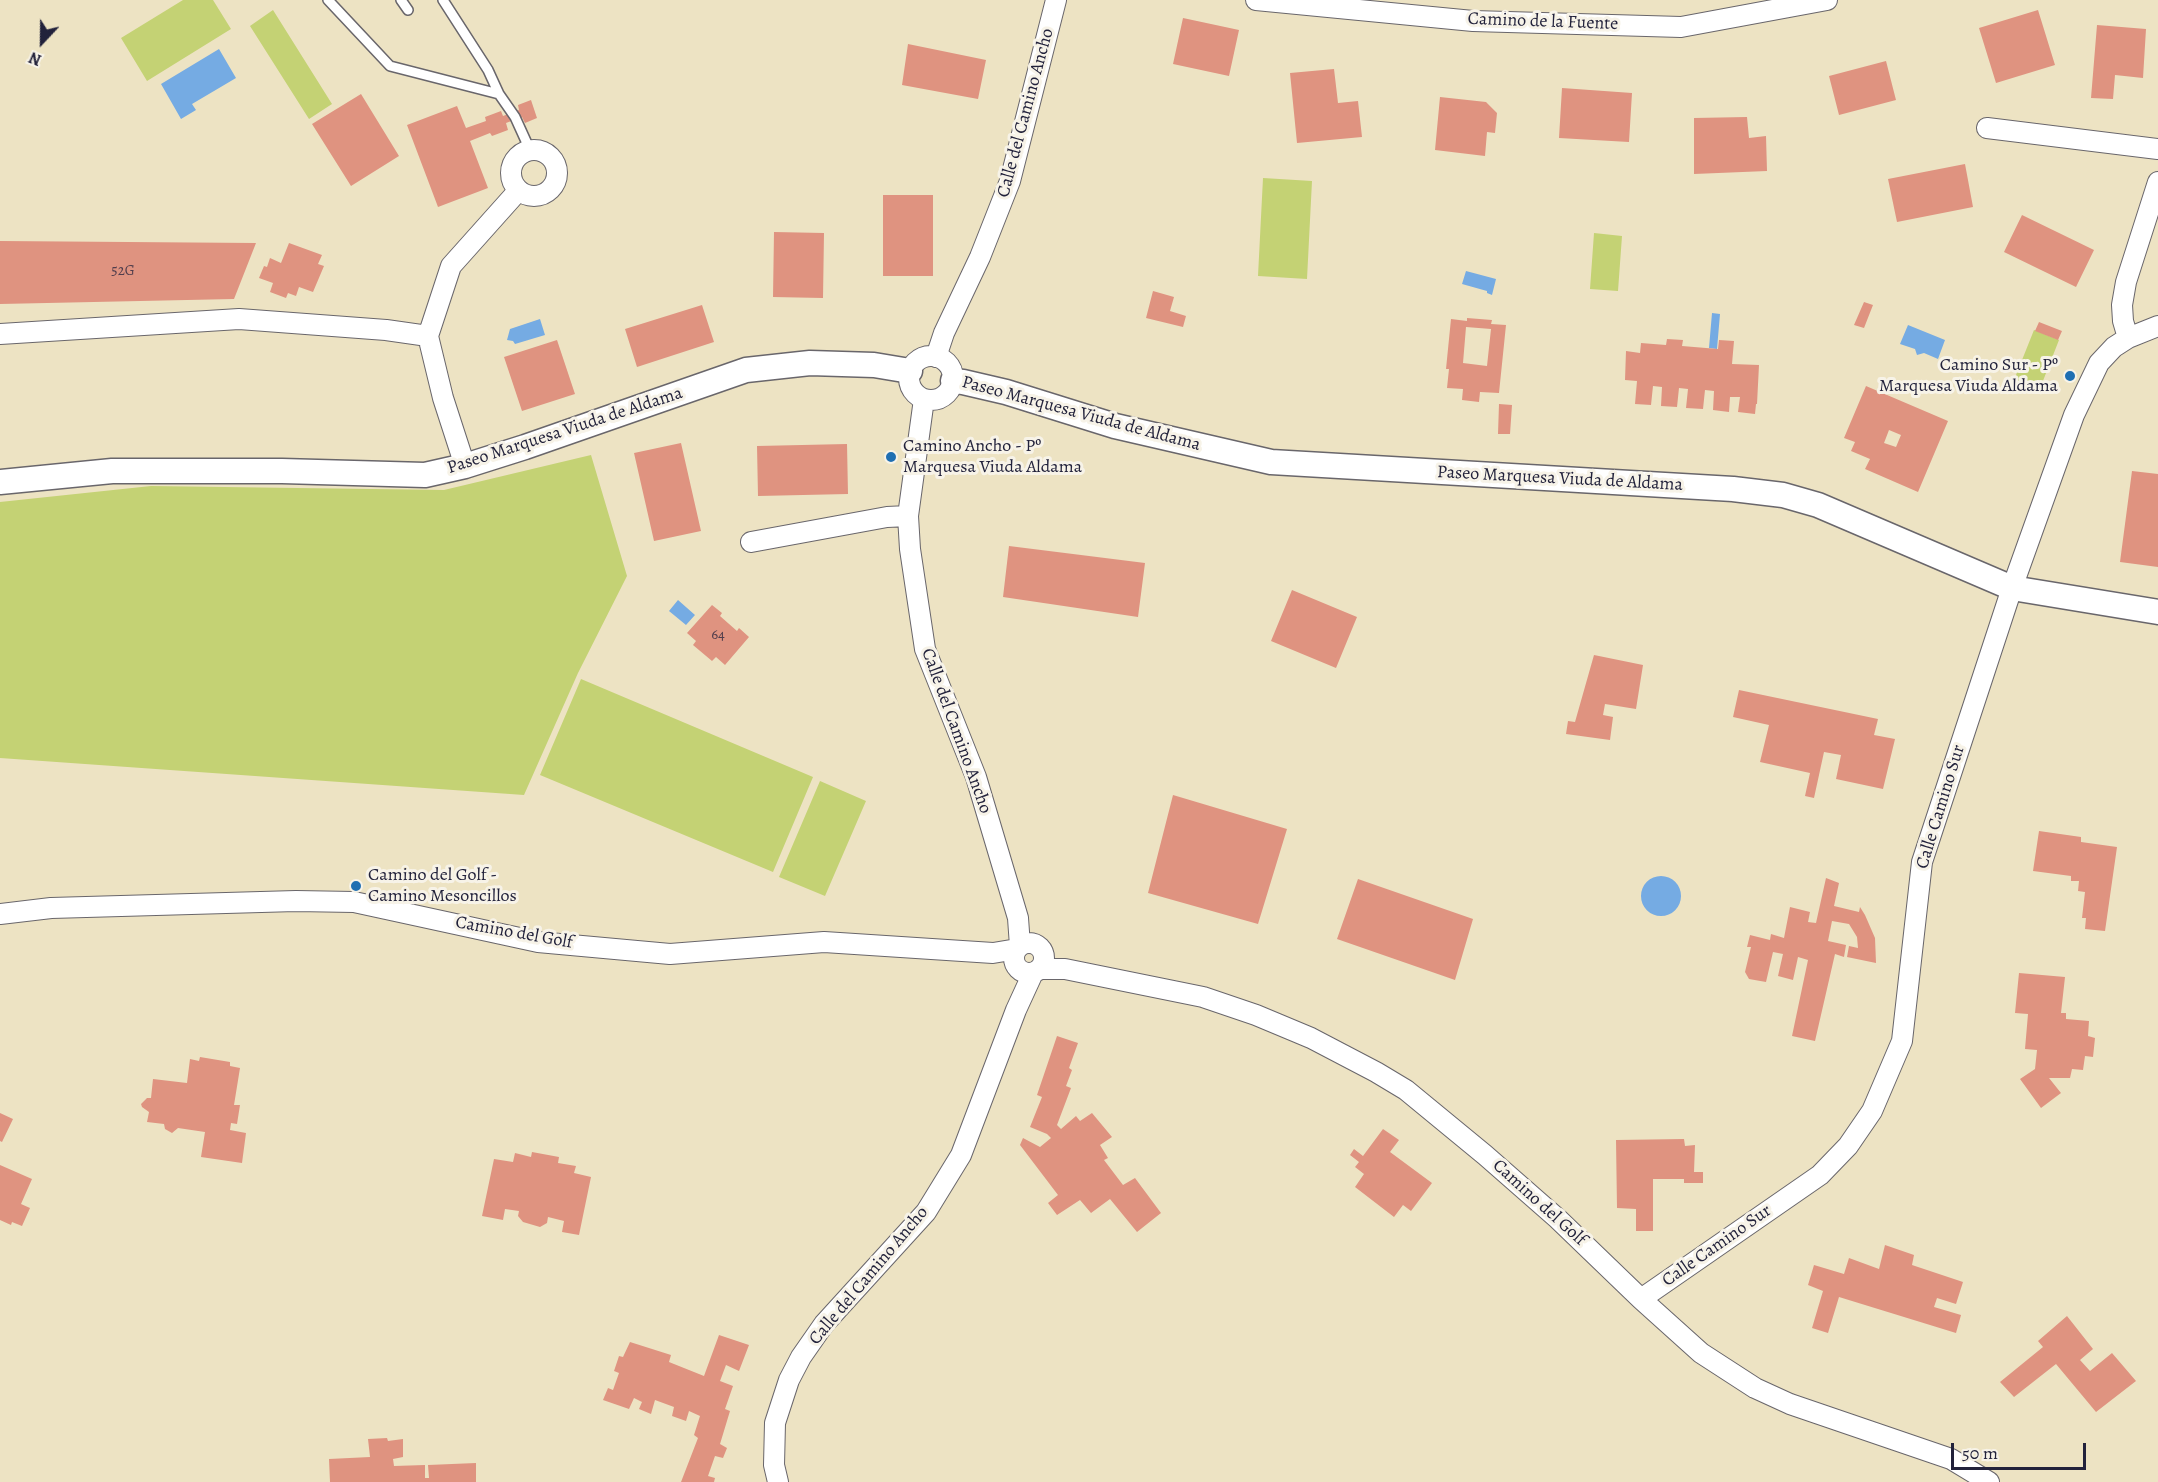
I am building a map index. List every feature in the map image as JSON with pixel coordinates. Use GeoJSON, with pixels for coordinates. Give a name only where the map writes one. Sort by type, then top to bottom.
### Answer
{"type":"FeatureCollection","features":[{"type":"Feature","properties":{"kind":"street","name":"Calle del Camino Ancho"},"geometry":{"type":"LineString","coordinates":[[936,357],[944,333],[980,257],[1010,181],[1056,0]]}},
{"type":"Feature","properties":{"kind":"street","name":"Camino de la Fuente"},"geometry":{"type":"LineString","coordinates":[[1257,0],[1473,21],[1681,27],[1827,0]]}},
{"type":"Feature","properties":{"kind":"street"},"geometry":{"type":"LineString","coordinates":[[1987,128],[2158,149]]}},
{"type":"Feature","properties":{"kind":"street"},"geometry":{"type":"LineString","coordinates":[[530,150],[542,151],[552,158],[557,168],[557,180],[551,190],[540,196],[528,196],[518,191],[512,182],[510,172],[513,162],[520,154],[530,150]]}},
{"type":"Feature","properties":{"kind":"street"},"geometry":{"type":"LineString","coordinates":[[2128,338],[2123,321],[2122,305],[2126,282],[2158,182]]}},
{"type":"Feature","properties":{"kind":"street"},"geometry":{"type":"LineString","coordinates":[[465,466],[443,398],[428,336],[451,266],[518,191]]}},
{"type":"Feature","properties":{"kind":"street"},"geometry":{"type":"LineString","coordinates":[[0,334],[240,319],[386,330],[428,336]]}},
{"type":"Feature","properties":{"kind":"street","name":"Calle Camino Sur"},"geometry":{"type":"LineString","coordinates":[[1641,1299],[1820,1175],[1848,1146],[1872,1112],[1902,1041],[1922,862],[2012,588],[2074,415],[2099,363],[2114,347],[2128,338],[2158,326]]}},
{"type":"Feature","properties":{"kind":"street"},"geometry":{"type":"LineString","coordinates":[[930,356],[936,357],[949,366],[952,381],[946,394],[932,400],[918,397],[909,383],[910,371],[917,361],[930,356]]}},
{"type":"Feature","properties":{"kind":"street","name":"Paseo Marquesa Viuda de Aldama"},"geometry":{"type":"LineString","coordinates":[[0,482],[112,471],[282,471],[425,475],[465,466],[746,370],[810,363],[874,365],[910,371]]}},
{"type":"Feature","properties":{"kind":"street","name":"Paseo Marquesa Viuda de Aldama"},"geometry":{"type":"LineString","coordinates":[[952,381],[963,381],[1006,392],[1115,426],[1271,462],[1721,488],[1783,495],[1818,505],[2012,588],[2158,612]]}},
{"type":"Feature","properties":{"kind":"street","name":"Calle del Camino Ancho"},"geometry":{"type":"LineString","coordinates":[[778,1482],[774,1465],[775,1423],[789,1380],[801,1357],[824,1324],[926,1212],[961,1155],[1016,1010],[1028,959],[976,777],[925,649],[910,549],[908,516],[924,399]]}},
{"type":"Feature","properties":{"kind":"street"},"geometry":{"type":"LineString","coordinates":[[751,542],[887,517],[908,516]]}},
{"type":"Feature","properties":{"kind":"street","name":"Camino del Golf"},"geometry":{"type":"LineString","coordinates":[[0,914],[51,908],[296,901],[354,902],[538,942],[670,954],[824,942],[993,953],[1203,997],[1256,1015],[1311,1038],[1406,1090],[1558,1219],[1701,1353],[1755,1388],[1790,1404],[1951,1459],[1989,1482]]}},
{"type":"Feature","properties":{"kind":"lane"},"geometry":{"type":"LineString","coordinates":[[328,0],[390,66],[500,94]]}},
{"type":"Feature","properties":{"kind":"lane"},"geometry":{"type":"LineString","coordinates":[[401,0],[408,10]]}},
{"type":"Feature","properties":{"kind":"lane"},"geometry":{"type":"LineString","coordinates":[[443,0],[488,70],[515,117],[530,150]]}},
{"type":"Feature","properties":{"kind":"green space"},"geometry":{"type":"Polygon","coordinates":[[[183,0],[213,0],[231,29],[147,81],[121,38],[183,0]]]}},
{"type":"Feature","properties":{"kind":"green space"},"geometry":{"type":"Polygon","coordinates":[[[273,10],[332,104],[309,119],[250,26],[273,10]]]}},
{"type":"Feature","properties":{"kind":"green space"},"geometry":{"type":"Polygon","coordinates":[[[1263,178],[1312,181],[1307,279],[1258,276],[1263,178]]]}},
{"type":"Feature","properties":{"kind":"green space"},"geometry":{"type":"Polygon","coordinates":[[[1594,233],[1622,236],[1618,291],[1590,289],[1594,233]]]}},
{"type":"Feature","properties":{"kind":"green space"},"geometry":{"type":"Polygon","coordinates":[[[2034,330],[2059,340],[2039,391],[2014,380],[2034,330]]]}},
{"type":"Feature","properties":{"kind":"green space"},"geometry":{"type":"Polygon","coordinates":[[[591,455],[627,576],[578,673],[524,795],[0,758],[0,502],[151,486],[444,490],[591,455]]]}},
{"type":"Feature","properties":{"kind":"green space"},"geometry":{"type":"Polygon","coordinates":[[[581,679],[813,777],[773,872],[540,775],[581,679]]]}},
{"type":"Feature","properties":{"kind":"green space"},"geometry":{"type":"Polygon","coordinates":[[[820,781],[866,801],[825,896],[779,877],[820,781]]]}},
{"type":"Feature","properties":{"kind":"water"},"geometry":{"type":"Polygon","coordinates":[[[219,49],[236,78],[192,104],[196,110],[181,119],[161,84],[219,49]]]}},
{"type":"Feature","properties":{"kind":"water"},"geometry":{"type":"Polygon","coordinates":[[[1466,271],[1496,279],[1492,295],[1487,291],[1462,284],[1466,271]]]}},
{"type":"Feature","properties":{"kind":"water"},"geometry":{"type":"Polygon","coordinates":[[[1712,313],[1720,314],[1717,349],[1709,348],[1712,313]]]}},
{"type":"Feature","properties":{"kind":"water"},"geometry":{"type":"Polygon","coordinates":[[[540,319],[545,335],[515,344],[507,340],[510,329],[540,319]]]}},
{"type":"Feature","properties":{"kind":"water"},"geometry":{"type":"Polygon","coordinates":[[[1908,325],[1945,340],[1938,359],[1924,353],[1917,355],[1915,349],[1900,344],[1908,325]]]}},
{"type":"Feature","properties":{"kind":"water"},"geometry":{"type":"Polygon","coordinates":[[[678,600],[695,615],[686,625],[669,611],[678,600]]]}},
{"type":"Feature","properties":{"kind":"water"},"geometry":{"type":"Polygon","coordinates":[[[1661,876],[1675,882],[1681,896],[1675,910],[1661,916],[1647,910],[1641,896],[1647,882],[1661,876]]]}},
{"type":"Feature","properties":{"kind":"building"},"geometry":{"type":"Polygon","coordinates":[[[2038,10],[2055,65],[1996,83],[1979,28],[2038,10]]]}},
{"type":"Feature","properties":{"kind":"building"},"geometry":{"type":"Polygon","coordinates":[[[1183,18],[1239,30],[1229,76],[1173,64],[1183,18]]]}},
{"type":"Feature","properties":{"kind":"building"},"geometry":{"type":"Polygon","coordinates":[[[2097,25],[2146,29],[2143,78],[2115,75],[2113,99],[2091,98],[2097,25]]]}},
{"type":"Feature","properties":{"kind":"building"},"geometry":{"type":"Polygon","coordinates":[[[908,44],[986,60],[978,99],[902,85],[908,44]]]}},
{"type":"Feature","properties":{"kind":"building"},"geometry":{"type":"Polygon","coordinates":[[[1886,61],[1896,100],[1839,115],[1829,76],[1886,61]]]}},
{"type":"Feature","properties":{"kind":"building"},"geometry":{"type":"Polygon","coordinates":[[[1334,69],[1338,103],[1358,101],[1362,137],[1297,143],[1290,73],[1334,69]]]}},
{"type":"Feature","properties":{"kind":"building"},"geometry":{"type":"Polygon","coordinates":[[[1562,88],[1632,93],[1629,142],[1559,138],[1562,88]]]}},
{"type":"Feature","properties":{"kind":"building"},"geometry":{"type":"Polygon","coordinates":[[[361,94],[399,156],[351,186],[312,124],[361,94]]]}},
{"type":"Feature","properties":{"kind":"building"},"geometry":{"type":"Polygon","coordinates":[[[1440,97],[1486,102],[1497,113],[1495,133],[1487,132],[1485,156],[1435,150],[1440,97]]]}},
{"type":"Feature","properties":{"kind":"building"},"geometry":{"type":"Polygon","coordinates":[[[531,100],[537,118],[525,123],[522,117],[506,123],[508,130],[492,136],[490,133],[470,141],[488,188],[438,207],[407,125],[457,106],[466,128],[486,121],[485,117],[501,111],[503,116],[519,110],[518,105],[531,100]]]}},
{"type":"Feature","properties":{"kind":"building"},"geometry":{"type":"Polygon","coordinates":[[[1747,117],[1749,138],[1766,136],[1767,171],[1694,174],[1694,118],[1747,117]]]}},
{"type":"Feature","properties":{"kind":"building"},"geometry":{"type":"Polygon","coordinates":[[[1965,164],[1973,207],[1897,222],[1888,179],[1965,164]]]}},
{"type":"Feature","properties":{"kind":"building"},"geometry":{"type":"Polygon","coordinates":[[[883,195],[933,195],[933,276],[883,276],[883,195]]]}},
{"type":"Feature","properties":{"kind":"building"},"geometry":{"type":"Polygon","coordinates":[[[2022,215],[2094,250],[2076,287],[2004,252],[2022,215]]]}},
{"type":"Feature","properties":{"kind":"building"},"geometry":{"type":"Polygon","coordinates":[[[774,232],[824,233],[823,298],[773,297],[774,232]]]}},
{"type":"Feature","properties":{"kind":"building"},"geometry":{"type":"Polygon","coordinates":[[[0,241],[256,243],[234,299],[0,304],[0,241]]]}},
{"type":"Feature","properties":{"kind":"building"},"geometry":{"type":"Polygon","coordinates":[[[289,243],[322,255],[318,264],[324,266],[313,292],[299,287],[296,296],[288,293],[286,298],[270,292],[273,283],[259,278],[270,258],[281,263],[289,243]]]}},
{"type":"Feature","properties":{"kind":"building"},"geometry":{"type":"Polygon","coordinates":[[[1153,291],[1174,297],[1170,311],[1186,316],[1183,327],[1146,318],[1153,291]]]}},
{"type":"Feature","properties":{"kind":"building"},"geometry":{"type":"Polygon","coordinates":[[[1864,302],[1873,305],[1864,328],[1854,325],[1864,302]]]}},
{"type":"Feature","properties":{"kind":"building"},"geometry":{"type":"Polygon","coordinates":[[[702,305],[714,342],[637,367],[625,329],[702,305]]]}},
{"type":"Feature","properties":{"kind":"building"},"geometry":{"type":"Polygon","coordinates":[[[1467,318],[1492,320],[1491,324],[1506,325],[1499,393],[1480,392],[1479,402],[1462,400],[1463,389],[1447,388],[1449,369],[1446,369],[1451,319],[1467,321],[1467,318]],[[1466,327],[1463,363],[1487,366],[1491,329],[1466,327]]]}},
{"type":"Feature","properties":{"kind":"building"},"geometry":{"type":"Polygon","coordinates":[[[2039,322],[2062,331],[2058,340],[2035,331],[2039,322]]]}},
{"type":"Feature","properties":{"kind":"building"},"geometry":{"type":"Polygon","coordinates":[[[1667,339],[1683,340],[1682,346],[1718,349],[1719,340],[1734,341],[1732,364],[1759,365],[1755,414],[1738,412],[1740,397],[1730,397],[1729,412],[1713,410],[1714,391],[1705,390],[1703,409],[1686,408],[1688,389],[1679,388],[1677,407],[1661,406],[1662,387],[1653,386],[1651,405],[1635,404],[1637,381],[1625,380],[1626,351],[1640,353],[1641,343],[1666,345],[1667,339]]]}},
{"type":"Feature","properties":{"kind":"building"},"geometry":{"type":"Polygon","coordinates":[[[557,340],[575,394],[522,411],[504,357],[557,340]]]}},
{"type":"Feature","properties":{"kind":"building"},"geometry":{"type":"Polygon","coordinates":[[[1866,386],[1948,421],[1918,492],[1865,469],[1870,459],[1851,451],[1855,442],[1844,438],[1866,386]],[[1889,430],[1884,443],[1896,447],[1901,435],[1889,430]]]}},
{"type":"Feature","properties":{"kind":"building"},"geometry":{"type":"Polygon","coordinates":[[[1499,404],[1512,405],[1510,434],[1498,434],[1499,404]]]}},
{"type":"Feature","properties":{"kind":"building"},"geometry":{"type":"Polygon","coordinates":[[[681,443],[701,531],[654,541],[634,453],[681,443]]]}},
{"type":"Feature","properties":{"kind":"building"},"geometry":{"type":"Polygon","coordinates":[[[847,444],[848,494],[758,496],[757,446],[847,444]]]}},
{"type":"Feature","properties":{"kind":"building"},"geometry":{"type":"Polygon","coordinates":[[[2132,471],[2158,474],[2158,567],[2120,562],[2132,471]]]}},
{"type":"Feature","properties":{"kind":"building"},"geometry":{"type":"Polygon","coordinates":[[[1009,546],[1145,563],[1138,617],[1003,597],[1009,546]]]}},
{"type":"Feature","properties":{"kind":"building"},"geometry":{"type":"Polygon","coordinates":[[[1292,590],[1357,617],[1336,668],[1271,641],[1292,590]]]}},
{"type":"Feature","properties":{"kind":"building"},"geometry":{"type":"Polygon","coordinates":[[[712,605],[722,613],[720,616],[737,631],[739,628],[749,637],[725,665],[716,657],[712,661],[693,645],[696,641],[687,633],[712,605]]]}},
{"type":"Feature","properties":{"kind":"building"},"geometry":{"type":"Polygon","coordinates":[[[1594,655],[1643,665],[1636,709],[1605,704],[1603,715],[1613,717],[1610,740],[1566,734],[1568,721],[1575,722],[1594,655]]]}},
{"type":"Feature","properties":{"kind":"building"},"geometry":{"type":"Polygon","coordinates":[[[1739,690],[1878,719],[1874,735],[1895,739],[1883,789],[1836,779],[1841,755],[1824,752],[1814,798],[1805,796],[1810,773],[1760,762],[1769,725],[1733,717],[1739,690]]]}},
{"type":"Feature","properties":{"kind":"building"},"geometry":{"type":"Polygon","coordinates":[[[1173,795],[1287,829],[1258,924],[1148,893],[1173,795]]]}},
{"type":"Feature","properties":{"kind":"building"},"geometry":{"type":"Polygon","coordinates":[[[2039,831],[2081,837],[2081,842],[2117,847],[2105,931],[2085,929],[2086,918],[2082,918],[2085,892],[2078,891],[2079,881],[2071,881],[2071,876],[2033,871],[2039,831]]]}},
{"type":"Feature","properties":{"kind":"building"},"geometry":{"type":"Polygon","coordinates":[[[1826,878],[1839,883],[1834,906],[1859,912],[1860,907],[1865,915],[1875,938],[1876,963],[1847,957],[1849,946],[1858,948],[1857,937],[1849,924],[1832,921],[1828,941],[1846,945],[1844,957],[1835,954],[1815,1041],[1792,1036],[1808,960],[1798,957],[1793,980],[1778,976],[1783,954],[1773,952],[1766,982],[1749,979],[1745,972],[1751,947],[1747,947],[1750,935],[1770,940],[1771,934],[1784,938],[1790,907],[1810,912],[1808,922],[1816,923],[1826,878]]]}},
{"type":"Feature","properties":{"kind":"building"},"geometry":{"type":"Polygon","coordinates":[[[1358,879],[1473,919],[1455,980],[1337,939],[1358,879]]]}},
{"type":"Feature","properties":{"kind":"building"},"geometry":{"type":"Polygon","coordinates":[[[2019,973],[2065,977],[2061,1013],[2066,1013],[2066,1019],[2089,1021],[2088,1036],[2095,1038],[2093,1057],[2085,1056],[2083,1070],[2072,1069],[2070,1078],[2049,1078],[2061,1093],[2041,1108],[2020,1079],[2035,1069],[2037,1050],[2025,1049],[2028,1014],[2015,1013],[2019,973]]]}},
{"type":"Feature","properties":{"kind":"building"},"geometry":{"type":"Polygon","coordinates":[[[1057,1036],[1078,1043],[1069,1068],[1072,1070],[1066,1086],[1071,1088],[1057,1125],[1061,1129],[1076,1116],[1080,1121],[1092,1113],[1112,1137],[1100,1145],[1108,1158],[1104,1160],[1123,1185],[1135,1178],[1161,1213],[1137,1232],[1110,1199],[1091,1213],[1080,1200],[1057,1215],[1048,1203],[1058,1195],[1020,1145],[1023,1138],[1040,1147],[1051,1138],[1030,1127],[1042,1097],[1037,1095],[1057,1036]]]}},
{"type":"Feature","properties":{"kind":"building"},"geometry":{"type":"Polygon","coordinates":[[[200,1057],[230,1062],[230,1066],[240,1068],[234,1105],[240,1105],[237,1124],[231,1123],[230,1130],[246,1133],[242,1163],[201,1157],[205,1132],[178,1128],[172,1133],[165,1129],[164,1124],[147,1122],[149,1112],[141,1104],[147,1098],[151,1098],[153,1079],[187,1083],[190,1059],[199,1061],[200,1057]]]}},
{"type":"Feature","properties":{"kind":"building"},"geometry":{"type":"Polygon","coordinates":[[[0,1113],[13,1119],[2,1142],[0,1141],[0,1113]]]}},
{"type":"Feature","properties":{"kind":"building"},"geometry":{"type":"Polygon","coordinates":[[[1383,1129],[1399,1140],[1390,1152],[1432,1183],[1411,1211],[1403,1205],[1394,1217],[1355,1187],[1364,1174],[1355,1167],[1359,1162],[1350,1155],[1354,1149],[1363,1156],[1383,1129]]]}},
{"type":"Feature","properties":{"kind":"building"},"geometry":{"type":"Polygon","coordinates":[[[1684,1139],[1685,1146],[1695,1145],[1694,1172],[1703,1172],[1703,1183],[1684,1183],[1684,1179],[1653,1179],[1653,1231],[1636,1231],[1636,1209],[1617,1208],[1616,1140],[1684,1139]]]}},
{"type":"Feature","properties":{"kind":"building"},"geometry":{"type":"Polygon","coordinates":[[[532,1152],[559,1157],[558,1163],[576,1166],[574,1173],[591,1177],[579,1235],[562,1232],[564,1221],[548,1217],[547,1223],[540,1227],[523,1222],[518,1216],[519,1211],[505,1209],[503,1220],[482,1216],[494,1159],[513,1162],[515,1153],[531,1157],[532,1152]]]}},
{"type":"Feature","properties":{"kind":"building"},"geometry":{"type":"Polygon","coordinates":[[[0,1165],[32,1179],[21,1204],[30,1208],[22,1226],[12,1222],[11,1225],[0,1220],[0,1165]]]}},
{"type":"Feature","properties":{"kind":"building"},"geometry":{"type":"Polygon","coordinates":[[[1885,1245],[1914,1255],[1912,1265],[1963,1282],[1956,1304],[1937,1298],[1934,1307],[1961,1315],[1956,1333],[1839,1297],[1828,1333],[1812,1328],[1823,1291],[1808,1285],[1814,1265],[1844,1274],[1849,1258],[1879,1269],[1885,1245]]]}},
{"type":"Feature","properties":{"kind":"building"},"geometry":{"type":"Polygon","coordinates":[[[2067,1316],[2093,1349],[2080,1360],[2090,1371],[2112,1353],[2136,1381],[2096,1412],[2056,1364],[2014,1397],[2000,1382],[2043,1347],[2038,1341],[2067,1316]]]}},
{"type":"Feature","properties":{"kind":"building"},"geometry":{"type":"Polygon","coordinates":[[[719,1335],[749,1345],[739,1371],[726,1365],[720,1381],[733,1386],[725,1409],[730,1411],[720,1444],[727,1448],[723,1458],[715,1456],[708,1476],[715,1478],[714,1482],[681,1482],[698,1438],[694,1435],[700,1416],[689,1411],[686,1421],[672,1416],[674,1407],[655,1400],[651,1414],[639,1409],[642,1402],[634,1398],[629,1409],[603,1400],[608,1388],[613,1390],[619,1373],[614,1371],[619,1356],[623,1357],[630,1342],[671,1355],[669,1362],[704,1376],[719,1335]]]}},
{"type":"Feature","properties":{"kind":"building"},"geometry":{"type":"Polygon","coordinates":[[[387,1438],[388,1441],[403,1439],[403,1457],[393,1459],[394,1466],[425,1465],[425,1478],[429,1478],[428,1465],[476,1463],[476,1482],[330,1482],[329,1459],[370,1457],[368,1439],[387,1438]]]}},
{"type":"Feature","properties":{"kind":"place","name":"Camino Sur - Pº Marquesa Viuda Aldama"},"geometry":{"type":"Point","coordinates":[2070,376]}},
{"type":"Feature","properties":{"kind":"place","name":"Camino Ancho - Pº Marquesa Viuda Aldama"},"geometry":{"type":"Point","coordinates":[891,457]}},
{"type":"Feature","properties":{"kind":"place","name":"Camino del Golf - Camino Mesoncillos"},"geometry":{"type":"Point","coordinates":[356,886]}}]}
